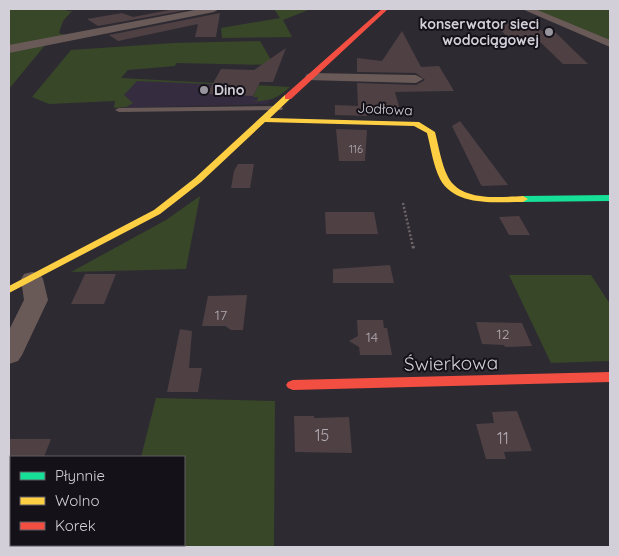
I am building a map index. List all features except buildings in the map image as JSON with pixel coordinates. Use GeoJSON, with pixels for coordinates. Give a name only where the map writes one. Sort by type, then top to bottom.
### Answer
{"type":"FeatureCollection","features":[{"type":"Feature","properties":{"kind":"main road"},"geometry":{"type":"LineString","coordinates":[[9,290],[157,212],[198,180],[266,120],[385,9]]}},
{"type":"Feature","properties":{"kind":"main road","name":"Jodłowa"},"geometry":{"type":"LineString","coordinates":[[266,120],[416,124],[431,132],[445,180],[459,192],[481,199],[610,198]]}},
{"type":"Feature","properties":{"kind":"main road","name":"Świerkowa"},"geometry":{"type":"LineString","coordinates":[[293,385],[610,377]]}},
{"type":"Feature","properties":{"kind":"street"},"geometry":{"type":"LineString","coordinates":[[9,49],[214,9]]}},
{"type":"Feature","properties":{"kind":"street"},"geometry":{"type":"LineString","coordinates":[[527,9],[610,44]]}},
{"type":"Feature","properties":{"kind":"street"},"geometry":{"type":"LineString","coordinates":[[312,77],[416,79]]}},
{"type":"Feature","properties":{"kind":"street"},"geometry":{"type":"LineString","coordinates":[[9,355],[36,300],[32,278]]}},
{"type":"Feature","properties":{"kind":"lane"},"geometry":{"type":"LineString","coordinates":[[119,110],[279,108]]}},
{"type":"Feature","properties":{"kind":"path"},"geometry":{"type":"LineString","coordinates":[[403,203],[414,250]]}},
{"type":"Feature","properties":{"kind":"shaded area"},"geometry":{"type":"Polygon","coordinates":[[[120,78],[287,87],[267,104],[114,108],[120,78]]]}},
{"type":"Feature","properties":{"kind":"green space"},"geometry":{"type":"Polygon","coordinates":[[[9,9],[67,9],[67,11],[72,11],[63,21],[59,33],[65,35],[9,46],[9,9]]]}},
{"type":"Feature","properties":{"kind":"green space"},"geometry":{"type":"Polygon","coordinates":[[[274,9],[311,9],[283,20],[292,37],[222,38],[221,28],[280,18],[274,9]]]}},
{"type":"Feature","properties":{"kind":"green space"},"geometry":{"type":"Polygon","coordinates":[[[530,9],[610,9],[610,45],[530,9]]]}},
{"type":"Feature","properties":{"kind":"green space"},"geometry":{"type":"Polygon","coordinates":[[[260,41],[274,65],[176,63],[175,66],[128,70],[121,78],[290,87],[281,95],[268,100],[252,102],[257,101],[258,97],[253,97],[258,86],[137,81],[124,95],[133,103],[126,107],[114,108],[115,101],[49,104],[32,97],[71,50],[173,43],[260,41]]]}},
{"type":"Feature","properties":{"kind":"green space"},"geometry":{"type":"Polygon","coordinates":[[[46,44],[9,89],[9,51],[46,44]]]}},
{"type":"Feature","properties":{"kind":"green space"},"geometry":{"type":"Polygon","coordinates":[[[200,196],[186,269],[71,272],[166,220],[200,196]]]}},
{"type":"Feature","properties":{"kind":"green space"},"geometry":{"type":"Polygon","coordinates":[[[509,275],[591,275],[610,304],[610,361],[551,363],[509,275]]]}},
{"type":"Feature","properties":{"kind":"green space"},"geometry":{"type":"Polygon","coordinates":[[[156,398],[275,401],[274,547],[118,547],[185,546],[185,456],[141,456],[156,398]]]}},
{"type":"Feature","properties":{"kind":"traffic: fast"},"geometry":{"type":"LineString","coordinates":[[523,199],[610,198]]}},
{"type":"Feature","properties":{"kind":"traffic: slow"},"geometry":{"type":"LineString","coordinates":[[9,290],[157,212],[198,180],[288,97]]}},
{"type":"Feature","properties":{"kind":"traffic: slow"},"geometry":{"type":"LineString","coordinates":[[265,120],[416,124],[431,132],[442,172],[446,181],[453,188],[462,194],[482,199],[523,199]]}},
{"type":"Feature","properties":{"kind":"traffic: jam"},"geometry":{"type":"LineString","coordinates":[[288,97],[385,9]]}},
{"type":"Feature","properties":{"kind":"traffic: jam"},"geometry":{"type":"LineString","coordinates":[[293,385],[610,377]]}},
{"type":"Feature","properties":{"kind":"place","name":"konserwator sieci wodociągowej"},"geometry":{"type":"Point","coordinates":[549,32]}},
{"type":"Feature","properties":{"kind":"place","name":"Dino"},"geometry":{"type":"Point","coordinates":[204,90]}}]}
